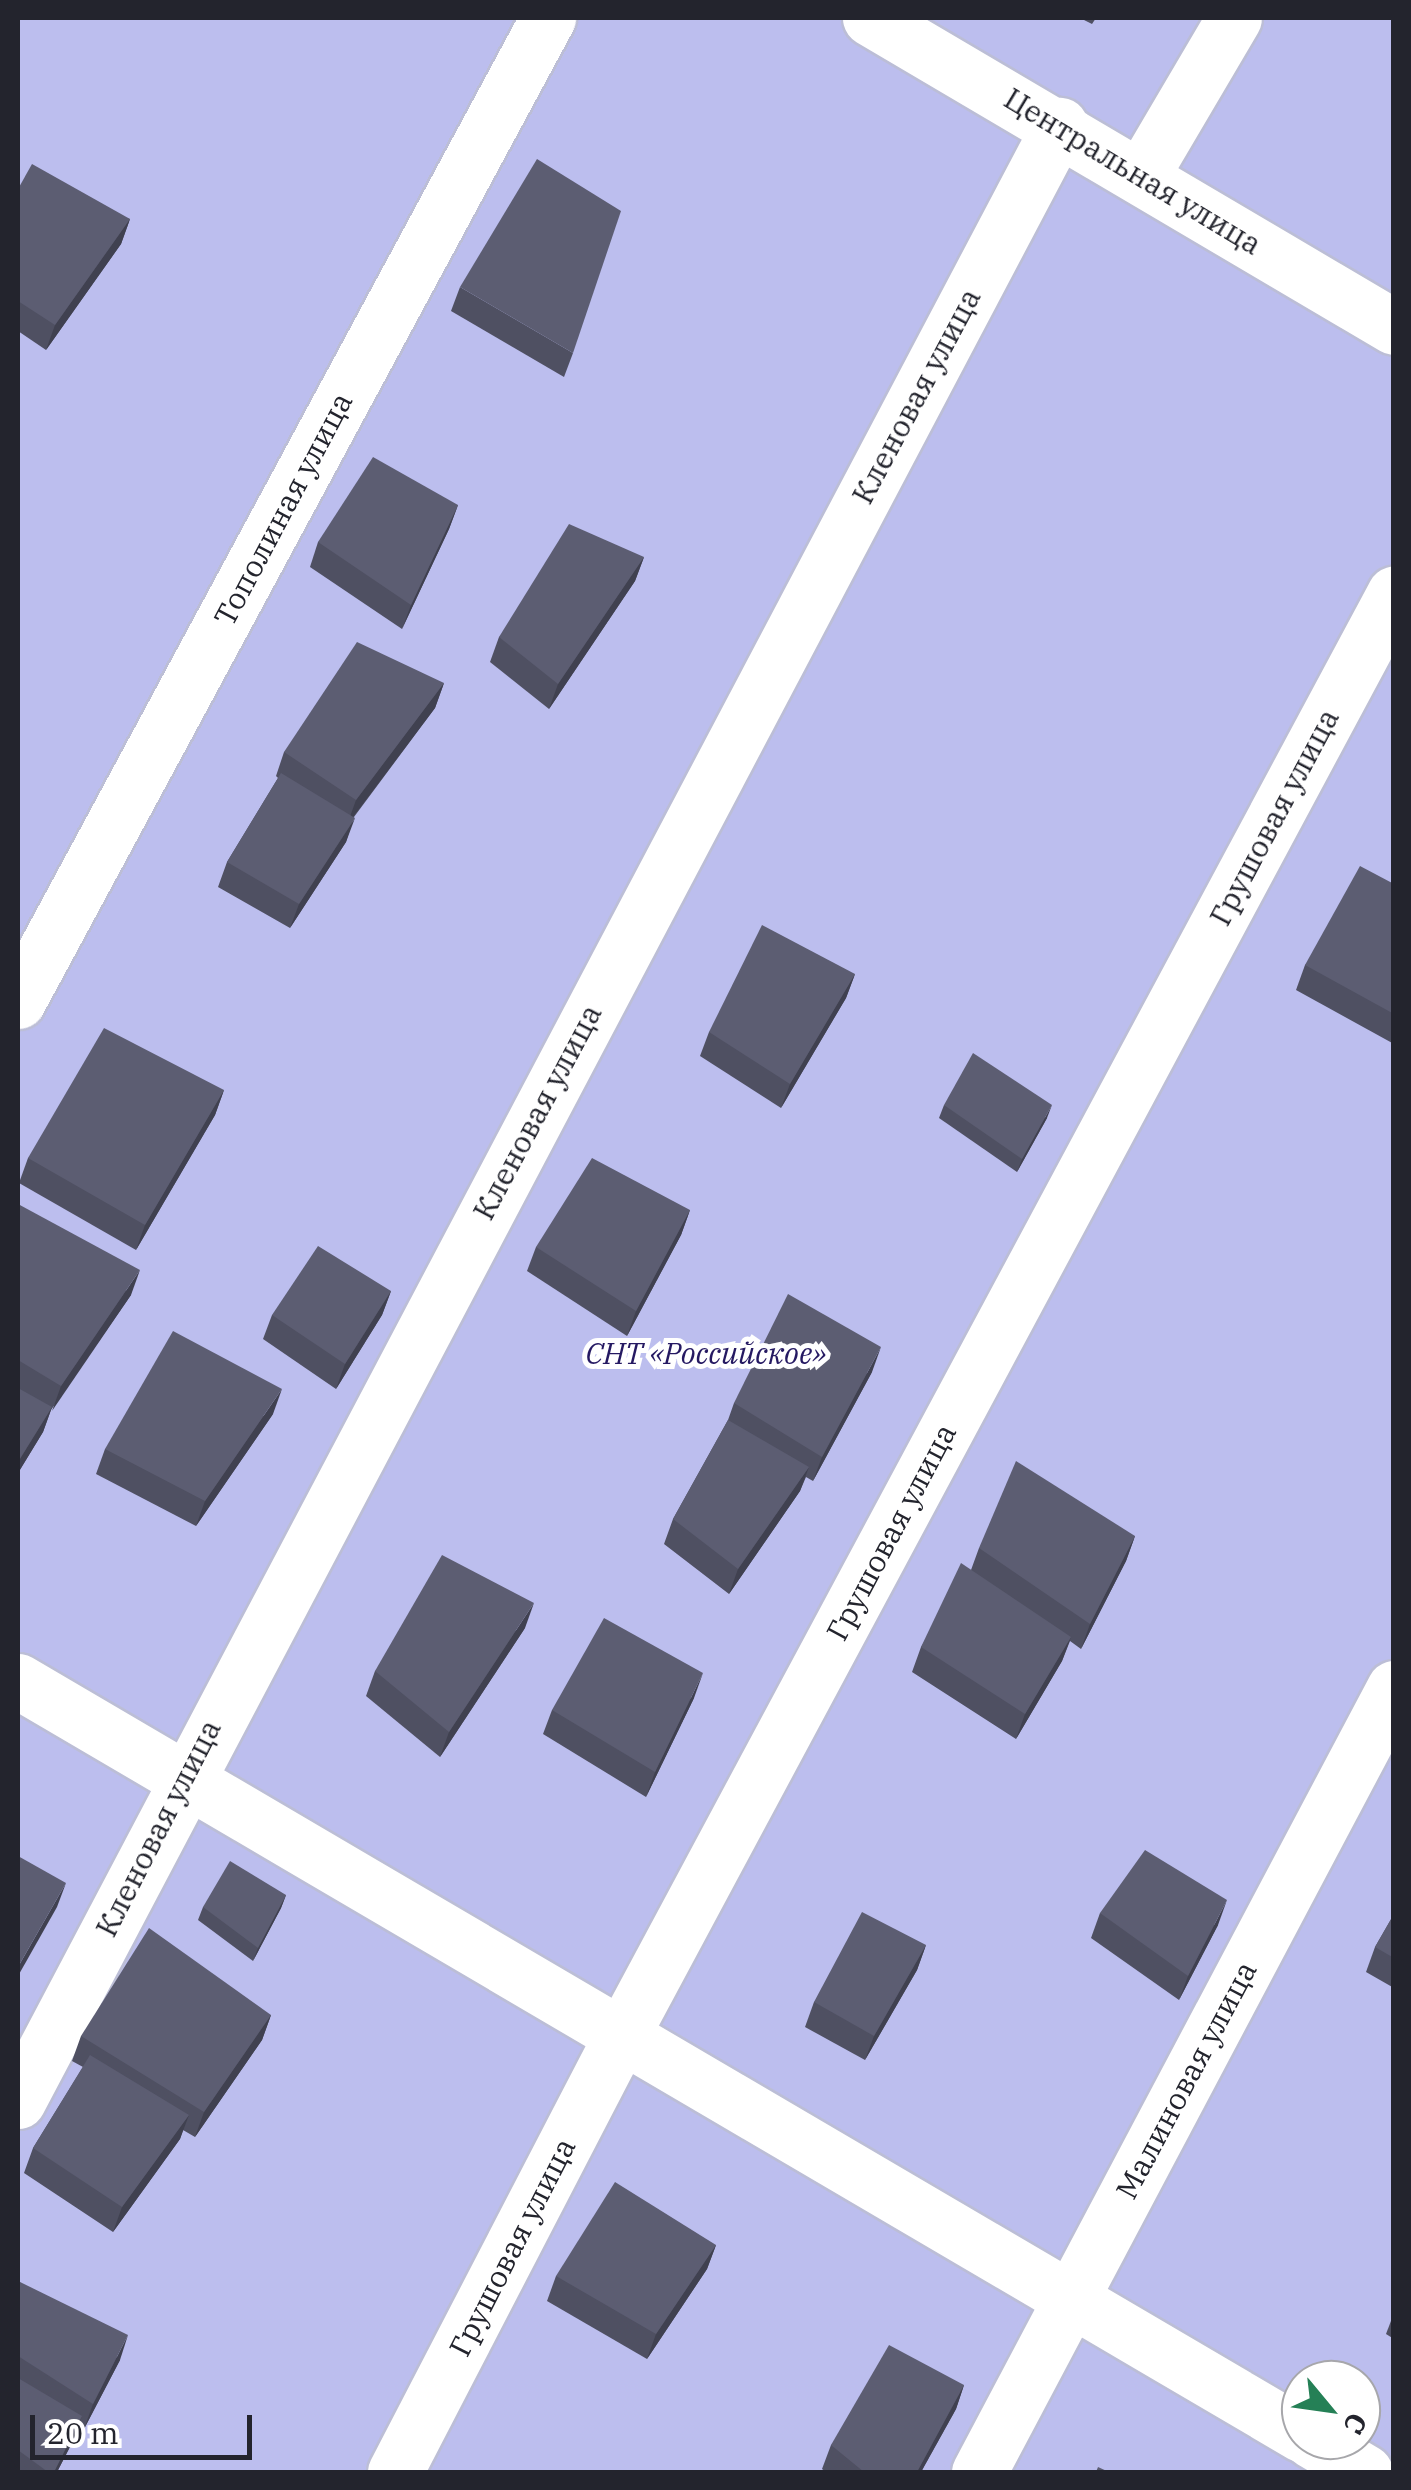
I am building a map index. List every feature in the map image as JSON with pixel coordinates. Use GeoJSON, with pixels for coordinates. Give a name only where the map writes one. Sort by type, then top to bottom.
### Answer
{"type":"FeatureCollection","features":[{"type":"Feature","properties":{"kind":"street","name":"Тополиная улица"},"geometry":{"type":"LineString","coordinates":[[18,1001],[548,18]]}},
{"type":"Feature","properties":{"kind":"street","name":"Центральная улица"},"geometry":{"type":"LineString","coordinates":[[870,18],[1060,125],[1394,327]]}},
{"type":"Feature","properties":{"kind":"street"},"geometry":{"type":"LineString","coordinates":[[1141,176],[1234,18]]}},
{"type":"Feature","properties":{"kind":"street","name":"Кленовая улица"},"geometry":{"type":"LineString","coordinates":[[18,2101],[182,1780],[1060,125]]}},
{"type":"Feature","properties":{"kind":"street","name":"Грушовая улица"},"geometry":{"type":"LineString","coordinates":[[395,2472],[623,2033],[1394,594]]}},
{"type":"Feature","properties":{"kind":"street"},"geometry":{"type":"LineString","coordinates":[[18,1681],[1281,2422]]}},
{"type":"Feature","properties":{"kind":"street","name":"Малиновая улица"},"geometry":{"type":"LineString","coordinates":[[978,2472],[1394,1688]]}},
{"type":"Feature","properties":{"kind":"green space","name":"СНТ «Российское»"},"geometry":{"type":"Polygon","coordinates":[[[18,18],[1393,18],[1393,2472],[18,2472],[18,18]]]}},
{"type":"Feature","properties":{"kind":"building"},"geometry":{"type":"Polygon","coordinates":[[[537,159],[621,211],[573,353],[460,287],[537,159]]]}},
{"type":"Feature","properties":{"kind":"building"},"geometry":{"type":"Polygon","coordinates":[[[32,164],[130,219],[55,325],[18,301],[18,189],[32,164]]]}},
{"type":"Feature","properties":{"kind":"building"},"geometry":{"type":"Polygon","coordinates":[[[373,457],[458,505],[411,605],[318,542],[373,457]]]}},
{"type":"Feature","properties":{"kind":"building"},"geometry":{"type":"Polygon","coordinates":[[[569,524],[644,557],[558,684],[499,637],[569,524]]]}},
{"type":"Feature","properties":{"kind":"building"},"geometry":{"type":"Polygon","coordinates":[[[357,642],[444,683],[356,800],[284,752],[357,642]]]}},
{"type":"Feature","properties":{"kind":"building"},"geometry":{"type":"Polygon","coordinates":[[[281,773],[355,818],[299,904],[227,862],[281,773]]]}},
{"type":"Feature","properties":{"kind":"building"},"geometry":{"type":"Polygon","coordinates":[[[1360,866],[1394,884],[1394,1014],[1305,965],[1360,866]]]}},
{"type":"Feature","properties":{"kind":"building"},"geometry":{"type":"Polygon","coordinates":[[[762,925],[855,974],[790,1084],[709,1032],[762,925]]]}},
{"type":"Feature","properties":{"kind":"building"},"geometry":{"type":"Polygon","coordinates":[[[104,1028],[224,1090],[145,1225],[28,1158],[104,1028]]]}},
{"type":"Feature","properties":{"kind":"building"},"geometry":{"type":"Polygon","coordinates":[[[973,1053],[1052,1105],[1022,1159],[944,1105],[973,1053]]]}},
{"type":"Feature","properties":{"kind":"building"},"geometry":{"type":"Polygon","coordinates":[[[592,1158],[690,1210],[636,1311],[536,1247],[592,1158]]]}},
{"type":"Feature","properties":{"kind":"building"},"geometry":{"type":"Polygon","coordinates":[[[18,1204],[140,1270],[61,1386],[18,1360],[18,1204]]]}},
{"type":"Feature","properties":{"kind":"building"},"geometry":{"type":"Polygon","coordinates":[[[318,1246],[391,1291],[345,1364],[272,1315],[318,1246]]]}},
{"type":"Feature","properties":{"kind":"building"},"geometry":{"type":"Polygon","coordinates":[[[788,1294],[881,1347],[822,1457],[734,1403],[788,1294]]]}},
{"type":"Feature","properties":{"kind":"building"},"geometry":{"type":"Polygon","coordinates":[[[173,1331],[282,1389],[205,1501],[105,1449],[173,1331]]]}},
{"type":"Feature","properties":{"kind":"building"},"geometry":{"type":"Polygon","coordinates":[[[18,1388],[52,1407],[18,1462],[18,1388]]]}},
{"type":"Feature","properties":{"kind":"building"},"geometry":{"type":"Polygon","coordinates":[[[728,1420],[809,1467],[738,1569],[673,1519],[728,1420]]]}},
{"type":"Feature","properties":{"kind":"building"},"geometry":{"type":"Polygon","coordinates":[[[1016,1461],[1135,1536],[1090,1624],[979,1548],[1016,1461]]]}},
{"type":"Feature","properties":{"kind":"building"},"geometry":{"type":"Polygon","coordinates":[[[442,1555],[534,1603],[449,1732],[375,1671],[442,1555]]]}},
{"type":"Feature","properties":{"kind":"building"},"geometry":{"type":"Polygon","coordinates":[[[961,1563],[1071,1637],[1025,1714],[921,1647],[961,1563]]]}},
{"type":"Feature","properties":{"kind":"building"},"geometry":{"type":"Polygon","coordinates":[[[604,1618],[703,1673],[655,1772],[552,1710],[604,1618]]]}},
{"type":"Feature","properties":{"kind":"building"},"geometry":{"type":"Polygon","coordinates":[[[1145,1850],[1227,1900],[1188,1976],[1100,1913],[1145,1850]]]}},
{"type":"Feature","properties":{"kind":"building"},"geometry":{"type":"Polygon","coordinates":[[[18,1856],[66,1883],[18,1967],[18,1856]]]}},
{"type":"Feature","properties":{"kind":"building"},"geometry":{"type":"Polygon","coordinates":[[[230,1861],[286,1895],[258,1948],[203,1907],[230,1861]]]}},
{"type":"Feature","properties":{"kind":"building"},"geometry":{"type":"Polygon","coordinates":[[[862,1912],[926,1945],[874,2036],[814,2002],[862,1912]]]}},
{"type":"Feature","properties":{"kind":"building"},"geometry":{"type":"Polygon","coordinates":[[[1394,1914],[1394,1958],[1375,1947],[1394,1914]]]}},
{"type":"Feature","properties":{"kind":"building"},"geometry":{"type":"Polygon","coordinates":[[[149,1928],[271,2015],[204,2112],[81,2036],[149,1928]]]}},
{"type":"Feature","properties":{"kind":"building"},"geometry":{"type":"Polygon","coordinates":[[[90,2055],[189,2115],[122,2207],[33,2148],[90,2055]]]}},
{"type":"Feature","properties":{"kind":"building"},"geometry":{"type":"Polygon","coordinates":[[[615,2182],[716,2245],[656,2334],[556,2276],[615,2182]]]}},
{"type":"Feature","properties":{"kind":"building"},"geometry":{"type":"Polygon","coordinates":[[[18,2281],[128,2335],[93,2404],[18,2356],[18,2281]]]}},
{"type":"Feature","properties":{"kind":"building"},"geometry":{"type":"Polygon","coordinates":[[[889,2345],[964,2385],[917,2472],[864,2472],[831,2445],[889,2345]]]}},
{"type":"Feature","properties":{"kind":"building"},"geometry":{"type":"Polygon","coordinates":[[[18,2378],[82,2416],[54,2472],[48,2472],[18,2450],[18,2378]]]}}]}
